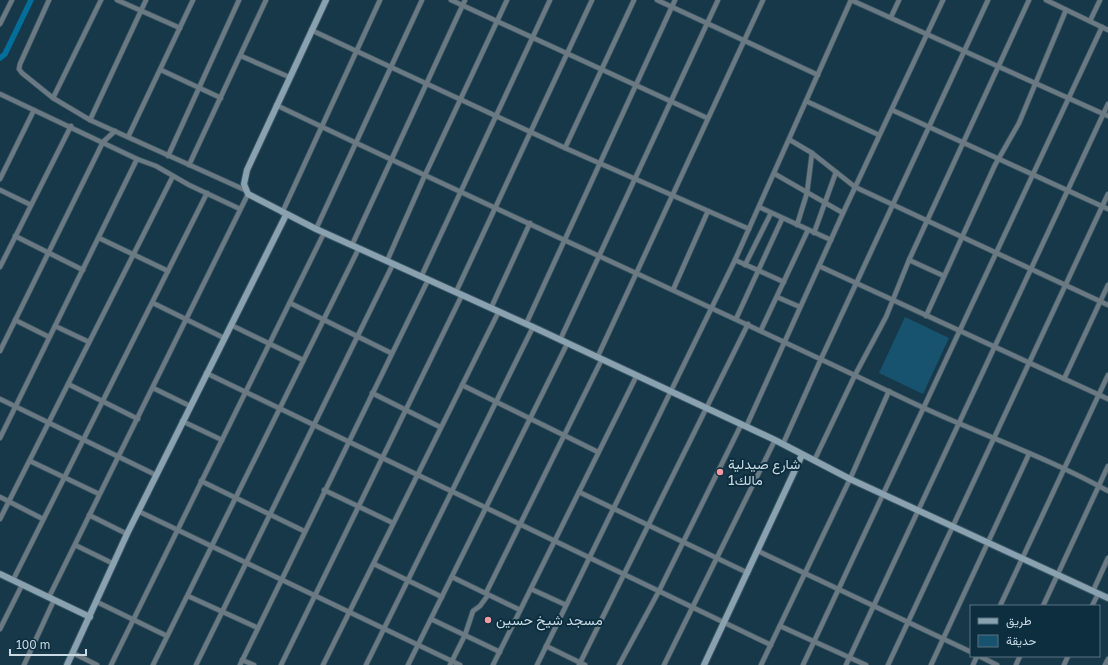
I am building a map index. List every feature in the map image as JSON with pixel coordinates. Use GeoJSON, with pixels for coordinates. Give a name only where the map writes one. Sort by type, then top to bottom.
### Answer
{"type":"FeatureCollection","features":[{"type":"Feature","properties":{"kind":"main road"},"geometry":{"type":"LineString","coordinates":[[326,0],[247,170],[244,184],[247,192],[284,214],[324,233],[526,324],[636,377],[775,440],[814,462],[850,479],[1108,598]]}},
{"type":"Feature","properties":{"kind":"main road"},"geometry":{"type":"LineString","coordinates":[[67,665],[138,511],[231,325],[284,214]]}},
{"type":"Feature","properties":{"kind":"main road"},"geometry":{"type":"LineString","coordinates":[[704,665],[802,455]]}},
{"type":"Feature","properties":{"kind":"main road"},"geometry":{"type":"LineString","coordinates":[[0,574],[90,617]]}},
{"type":"Feature","properties":{"kind":"street"},"geometry":{"type":"LineString","coordinates":[[0,24],[12,0]]}},
{"type":"Feature","properties":{"kind":"street"},"geometry":{"type":"LineString","coordinates":[[24,665],[75,545],[99,494],[187,320],[247,192],[90,120],[53,98],[20,69],[20,64],[50,0]]}},
{"type":"Feature","properties":{"kind":"street"},"geometry":{"type":"LineString","coordinates":[[53,98],[101,0]]}},
{"type":"Feature","properties":{"kind":"street"},"geometry":{"type":"LineString","coordinates":[[117,0],[180,28]]}},
{"type":"Feature","properties":{"kind":"street"},"geometry":{"type":"LineString","coordinates":[[90,120],[146,0]]}},
{"type":"Feature","properties":{"kind":"street"},"geometry":{"type":"LineString","coordinates":[[128,137],[193,0]]}},
{"type":"Feature","properties":{"kind":"street"},"geometry":{"type":"LineString","coordinates":[[168,156],[240,0]]}},
{"type":"Feature","properties":{"kind":"street"},"geometry":{"type":"LineString","coordinates":[[189,165],[266,0]]}},
{"type":"Feature","properties":{"kind":"street"},"geometry":{"type":"LineString","coordinates":[[284,214],[380,0]]}},
{"type":"Feature","properties":{"kind":"street"},"geometry":{"type":"LineString","coordinates":[[316,229],[422,0]]}},
{"type":"Feature","properties":{"kind":"street"},"geometry":{"type":"LineString","coordinates":[[451,0],[671,103],[707,118]]}},
{"type":"Feature","properties":{"kind":"street"},"geometry":{"type":"LineString","coordinates":[[352,245],[465,0]]}},
{"type":"Feature","properties":{"kind":"street"},"geometry":{"type":"LineString","coordinates":[[196,665],[358,336],[390,263],[425,175],[507,0]]}},
{"type":"Feature","properties":{"kind":"street"},"geometry":{"type":"LineString","coordinates":[[240,665],[391,353],[460,192],[550,0]]}},
{"type":"Feature","properties":{"kind":"street"},"geometry":{"type":"LineString","coordinates":[[456,292],[592,0]]}},
{"type":"Feature","properties":{"kind":"street"},"geometry":{"type":"LineString","coordinates":[[565,148],[634,0]]}},
{"type":"Feature","properties":{"kind":"street"},"geometry":{"type":"LineString","coordinates":[[657,0],[818,75]]}},
{"type":"Feature","properties":{"kind":"street"},"geometry":{"type":"LineString","coordinates":[[526,324],[675,0]]}},
{"type":"Feature","properties":{"kind":"street"},"geometry":{"type":"LineString","coordinates":[[560,340],[718,0]]}},
{"type":"Feature","properties":{"kind":"street"},"geometry":{"type":"LineString","coordinates":[[451,663],[465,635],[472,612],[480,606],[487,594],[564,435],[636,273],[762,0]]}},
{"type":"Feature","properties":{"kind":"street"},"geometry":{"type":"LineString","coordinates":[[537,665],[735,260],[775,174],[851,0],[1106,115]]}},
{"type":"Feature","properties":{"kind":"street"},"geometry":{"type":"LineString","coordinates":[[891,17],[899,0]]}},
{"type":"Feature","properties":{"kind":"street"},"geometry":{"type":"LineString","coordinates":[[619,665],[659,592],[744,426],[943,0]]}},
{"type":"Feature","properties":{"kind":"street"},"geometry":{"type":"LineString","coordinates":[[783,444],[892,205],[988,0]]}},
{"type":"Feature","properties":{"kind":"street"},"geometry":{"type":"LineString","coordinates":[[814,462],[855,375],[886,318],[909,260],[1029,0]]}},
{"type":"Feature","properties":{"kind":"street"},"geometry":{"type":"LineString","coordinates":[[1046,0],[1056,2],[1066,10],[1108,30]]}},
{"type":"Feature","properties":{"kind":"street"},"geometry":{"type":"LineString","coordinates":[[1090,21],[1100,0]]}},
{"type":"Feature","properties":{"kind":"street"},"geometry":{"type":"LineString","coordinates":[[926,316],[998,158],[1019,123],[1034,83],[1066,10]]}},
{"type":"Feature","properties":{"kind":"street"},"geometry":{"type":"LineString","coordinates":[[803,665],[1102,27]]}},
{"type":"Feature","properties":{"kind":"street"},"geometry":{"type":"LineString","coordinates":[[311,30],[599,164],[749,229]]}},
{"type":"Feature","properties":{"kind":"street"},"geometry":{"type":"LineString","coordinates":[[241,56],[289,77]]}},
{"type":"Feature","properties":{"kind":"street"},"geometry":{"type":"LineString","coordinates":[[161,70],[221,98]]}},
{"type":"Feature","properties":{"kind":"street"},"geometry":{"type":"LineString","coordinates":[[0,95],[71,126],[137,159],[156,166],[240,209]]}},
{"type":"Feature","properties":{"kind":"street"},"geometry":{"type":"LineString","coordinates":[[806,101],[879,135]]}},
{"type":"Feature","properties":{"kind":"street"},"geometry":{"type":"LineString","coordinates":[[846,665],[1030,269],[1067,191],[1106,115],[1108,104]]}},
{"type":"Feature","properties":{"kind":"street"},"geometry":{"type":"LineString","coordinates":[[276,105],[460,192],[496,207],[672,290],[762,330],[924,408],[1064,469],[1108,491]]}},
{"type":"Feature","properties":{"kind":"street"},"geometry":{"type":"LineString","coordinates":[[0,179],[34,110]]}},
{"type":"Feature","properties":{"kind":"street"},"geometry":{"type":"LineString","coordinates":[[892,110],[1108,209]]}},
{"type":"Feature","properties":{"kind":"street"},"geometry":{"type":"LineString","coordinates":[[0,267],[71,126]]}},
{"type":"Feature","properties":{"kind":"street"},"geometry":{"type":"LineString","coordinates":[[0,351],[103,142],[115,132]]}},
{"type":"Feature","properties":{"kind":"street"},"geometry":{"type":"LineString","coordinates":[[790,140],[812,153],[855,187],[1108,306]]}},
{"type":"Feature","properties":{"kind":"street"},"geometry":{"type":"LineString","coordinates":[[797,225],[807,192],[812,153]]}},
{"type":"Feature","properties":{"kind":"street"},"geometry":{"type":"LineString","coordinates":[[0,438],[137,159]]}},
{"type":"Feature","properties":{"kind":"street"},"geometry":{"type":"LineString","coordinates":[[814,233],[836,172]]}},
{"type":"Feature","properties":{"kind":"street"},"geometry":{"type":"LineString","coordinates":[[775,174],[843,213]]}},
{"type":"Feature","properties":{"kind":"street"},"geometry":{"type":"LineString","coordinates":[[0,519],[173,176]]}},
{"type":"Feature","properties":{"kind":"street"},"geometry":{"type":"LineString","coordinates":[[0,190],[31,205]]}},
{"type":"Feature","properties":{"kind":"street"},"geometry":{"type":"LineString","coordinates":[[13,580],[64,477],[104,402],[207,193]]}},
{"type":"Feature","properties":{"kind":"street"},"geometry":{"type":"LineString","coordinates":[[888,665],[995,439],[1108,194]]}},
{"type":"Feature","properties":{"kind":"street"},"geometry":{"type":"LineString","coordinates":[[759,207],[830,240]]}},
{"type":"Feature","properties":{"kind":"street"},"geometry":{"type":"LineString","coordinates":[[672,290],[708,210]]}},
{"type":"Feature","properties":{"kind":"street"},"geometry":{"type":"LineString","coordinates":[[745,265],[771,213]]}},
{"type":"Feature","properties":{"kind":"street"},"geometry":{"type":"LineString","coordinates":[[736,318],[782,218]]}},
{"type":"Feature","properties":{"kind":"street"},"geometry":{"type":"LineString","coordinates":[[491,308],[530,223]]}},
{"type":"Feature","properties":{"kind":"street"},"geometry":{"type":"LineString","coordinates":[[762,330],[808,230]]}},
{"type":"Feature","properties":{"kind":"street"},"geometry":{"type":"LineString","coordinates":[[111,665],[176,529],[222,440],[324,233]]}},
{"type":"Feature","properties":{"kind":"street"},"geometry":{"type":"LineString","coordinates":[[15,236],[83,270]]}},
{"type":"Feature","properties":{"kind":"street"},"geometry":{"type":"LineString","coordinates":[[98,238],[168,271]]}},
{"type":"Feature","properties":{"kind":"street"},"geometry":{"type":"LineString","coordinates":[[153,665],[359,248]]}},
{"type":"Feature","properties":{"kind":"street"},"geometry":{"type":"LineString","coordinates":[[735,260],[784,282]]}},
{"type":"Feature","properties":{"kind":"street"},"geometry":{"type":"LineString","coordinates":[[909,260],[944,276]]}},
{"type":"Feature","properties":{"kind":"street"},"geometry":{"type":"LineString","coordinates":[[819,266],[1108,399]]}},
{"type":"Feature","properties":{"kind":"street"},"geometry":{"type":"LineString","coordinates":[[1064,379],[1108,285]]}},
{"type":"Feature","properties":{"kind":"street"},"geometry":{"type":"LineString","coordinates":[[281,665],[462,295]]}},
{"type":"Feature","properties":{"kind":"street"},"geometry":{"type":"LineString","coordinates":[[777,297],[800,307]]}},
{"type":"Feature","properties":{"kind":"street"},"geometry":{"type":"LineString","coordinates":[[153,303],[224,338]]}},
{"type":"Feature","properties":{"kind":"street"},"geometry":{"type":"LineString","coordinates":[[290,303],[391,353]]}},
{"type":"Feature","properties":{"kind":"street"},"geometry":{"type":"LineString","coordinates":[[323,665],[498,311]]}},
{"type":"Feature","properties":{"kind":"street"},"geometry":{"type":"LineString","coordinates":[[15,320],[50,337]]}},
{"type":"Feature","properties":{"kind":"street"},"geometry":{"type":"LineString","coordinates":[[546,646],[581,664],[748,324]]}},
{"type":"Feature","properties":{"kind":"street"},"geometry":{"type":"LineString","coordinates":[[231,325],[303,360]]}},
{"type":"Feature","properties":{"kind":"street"},"geometry":{"type":"LineString","coordinates":[[55,326],[89,342]]}},
{"type":"Feature","properties":{"kind":"street"},"geometry":{"type":"LineString","coordinates":[[366,665],[532,327]]}},
{"type":"Feature","properties":{"kind":"street"},"geometry":{"type":"LineString","coordinates":[[408,665],[531,420],[567,344]]}},
{"type":"Feature","properties":{"kind":"street"},"geometry":{"type":"LineString","coordinates":[[206,373],[771,645]]}},
{"type":"Feature","properties":{"kind":"street"},"geometry":{"type":"LineString","coordinates":[[1000,605],[1108,375]]}},
{"type":"Feature","properties":{"kind":"street"},"geometry":{"type":"LineString","coordinates":[[493,665],[636,377]]}},
{"type":"Feature","properties":{"kind":"street"},"geometry":{"type":"LineString","coordinates":[[68,384],[138,419]]}},
{"type":"Feature","properties":{"kind":"street"},"geometry":{"type":"LineString","coordinates":[[462,385],[598,452]]}},
{"type":"Feature","properties":{"kind":"street"},"geometry":{"type":"LineString","coordinates":[[153,388],[190,406]]}},
{"type":"Feature","properties":{"kind":"street"},"geometry":{"type":"LineString","coordinates":[[762,665],[850,479],[889,391]]}},
{"type":"Feature","properties":{"kind":"street"},"geometry":{"type":"LineString","coordinates":[[372,393],[440,427]]}},
{"type":"Feature","properties":{"kind":"street"},"geometry":{"type":"LineString","coordinates":[[0,398],[156,475]]}},
{"type":"Feature","properties":{"kind":"street"},"geometry":{"type":"LineString","coordinates":[[182,421],[222,440]]}},
{"type":"Feature","properties":{"kind":"street"},"geometry":{"type":"LineString","coordinates":[[664,665],[775,440]]}},
{"type":"Feature","properties":{"kind":"street"},"geometry":{"type":"LineString","coordinates":[[930,665],[1029,454]]}},
{"type":"Feature","properties":{"kind":"street"},"geometry":{"type":"LineString","coordinates":[[30,461],[99,494]]}},
{"type":"Feature","properties":{"kind":"street"},"geometry":{"type":"LineString","coordinates":[[1043,605],[1108,466]]}},
{"type":"Feature","properties":{"kind":"street"},"geometry":{"type":"LineString","coordinates":[[201,481],[304,531]]}},
{"type":"Feature","properties":{"kind":"street"},"geometry":{"type":"LineString","coordinates":[[324,490],[393,524]]}},
{"type":"Feature","properties":{"kind":"street"},"geometry":{"type":"LineString","coordinates":[[579,492],[748,573]]}},
{"type":"Feature","properties":{"kind":"street"},"geometry":{"type":"LineString","coordinates":[[0,498],[43,519]]}},
{"type":"Feature","properties":{"kind":"street"},"geometry":{"type":"LineString","coordinates":[[138,511],[350,611],[451,663],[460,665]]}},
{"type":"Feature","properties":{"kind":"street"},"geometry":{"type":"LineString","coordinates":[[89,516],[127,534]]}},
{"type":"Feature","properties":{"kind":"street"},"geometry":{"type":"LineString","coordinates":[[75,545],[114,564]]}},
{"type":"Feature","properties":{"kind":"street"},"geometry":{"type":"LineString","coordinates":[[758,551],[970,652]]}},
{"type":"Feature","properties":{"kind":"street"},"geometry":{"type":"LineString","coordinates":[[1092,605],[1108,558]]}},
{"type":"Feature","properties":{"kind":"street"},"geometry":{"type":"LineString","coordinates":[[374,564],[442,597]]}},
{"type":"Feature","properties":{"kind":"street"},"geometry":{"type":"LineString","coordinates":[[452,577],[520,610]]}},
{"type":"Feature","properties":{"kind":"street"},"geometry":{"type":"LineString","coordinates":[[0,629],[22,584]]}},
{"type":"Feature","properties":{"kind":"street"},"geometry":{"type":"LineString","coordinates":[[531,589],[566,605]]}},
{"type":"Feature","properties":{"kind":"street"},"geometry":{"type":"LineString","coordinates":[[188,596],[258,628]]}},
{"type":"Feature","properties":{"kind":"street"},"geometry":{"type":"LineString","coordinates":[[96,602],[167,636]]}},
{"type":"Feature","properties":{"kind":"street"},"geometry":{"type":"LineString","coordinates":[[431,619],[500,652]]}},
{"type":"Feature","properties":{"kind":"street"},"geometry":{"type":"LineString","coordinates":[[780,626],[815,640],[866,665]]}},
{"type":"Feature","properties":{"kind":"street"},"geometry":{"type":"LineString","coordinates":[[73,653],[98,665]]}},
{"type":"Feature","properties":{"kind":"street"},"geometry":{"type":"LineString","coordinates":[[980,657],[997,665]]}},
{"type":"Feature","properties":{"kind":"street"},"geometry":{"type":"LineString","coordinates":[[1105,665],[1108,659]]}},
{"type":"Feature","properties":{"kind":"street"},"geometry":{"type":"LineString","coordinates":[[242,660],[254,665]]}},
{"type":"Feature","properties":{"kind":"green space"},"geometry":{"type":"Polygon","coordinates":[[[905,317],[949,338],[923,394],[879,373],[905,317]]]}},
{"type":"Feature","properties":{"kind":"waterway"},"geometry":{"type":"LineString","coordinates":[[0,58],[5,54],[31,0]]}},
{"type":"Feature","properties":{"kind":"place","name":"شارع صيدلية مالك1"},"geometry":{"type":"Point","coordinates":[720,472]}},
{"type":"Feature","properties":{"kind":"place","name":"مسجد شيخ حسين"},"geometry":{"type":"Point","coordinates":[488,620]}}]}
